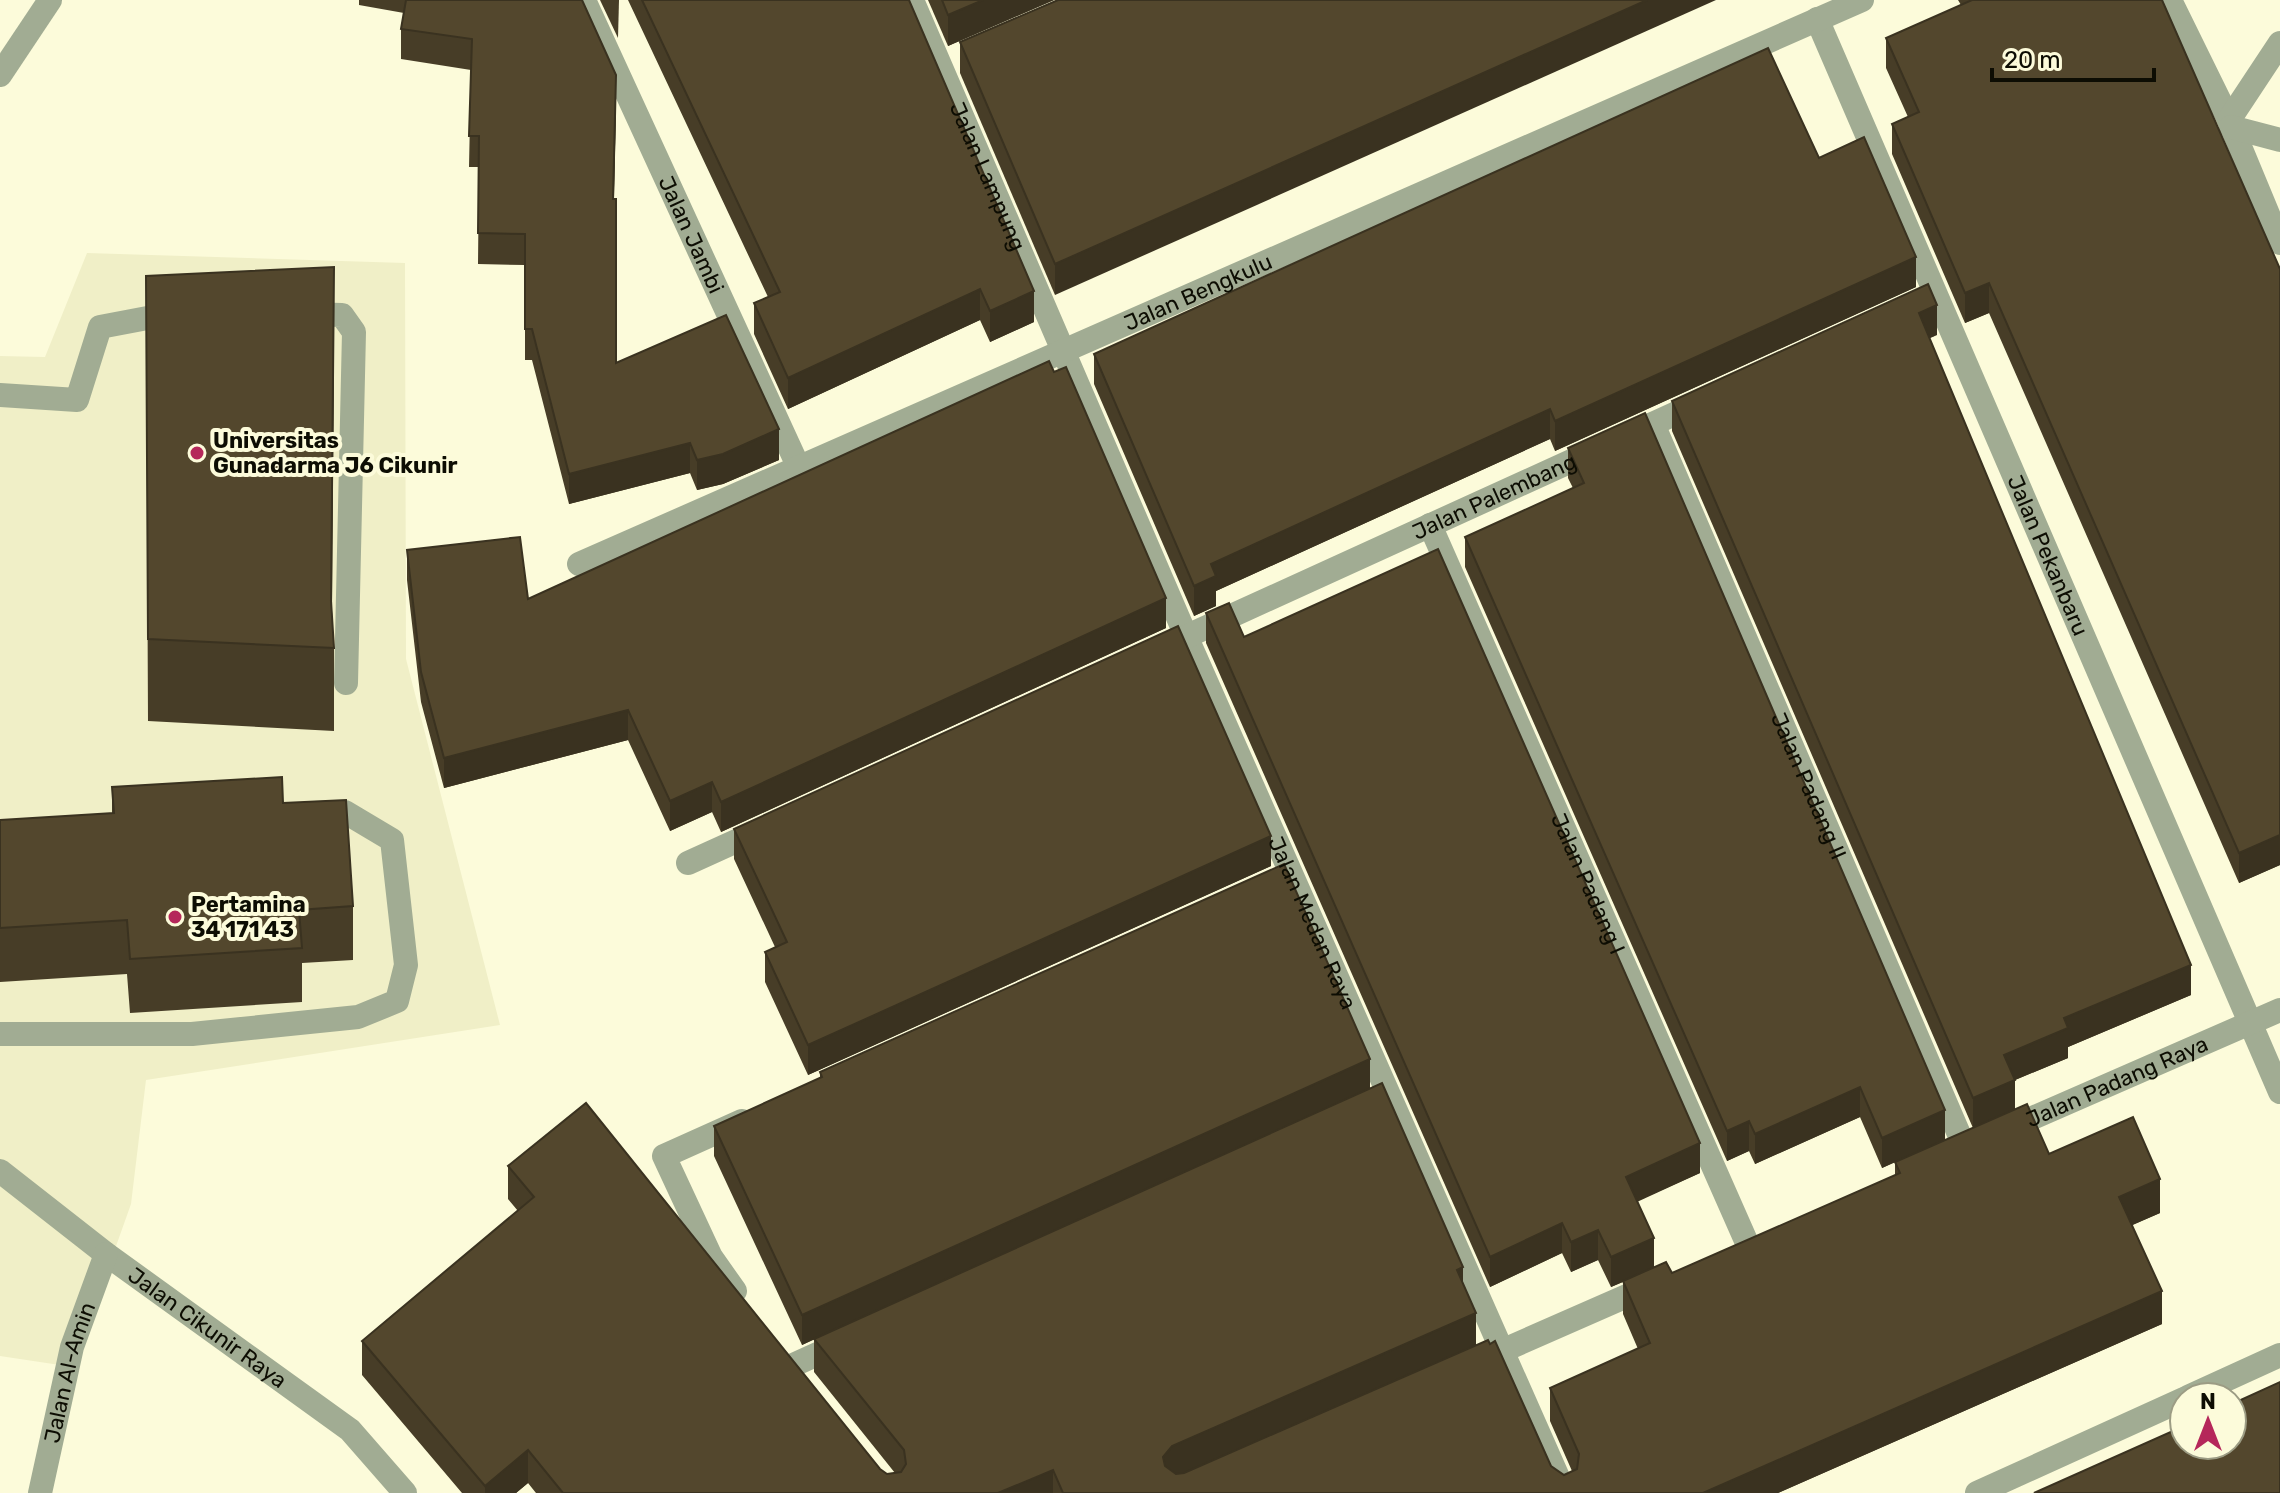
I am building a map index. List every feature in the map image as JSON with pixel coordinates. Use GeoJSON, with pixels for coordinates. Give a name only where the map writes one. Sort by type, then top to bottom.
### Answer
{"type":"FeatureCollection","features":[{"type":"Feature","properties":{"kind":"street"},"geometry":{"type":"LineString","coordinates":[[0,75],[50,0]]}},
{"type":"Feature","properties":{"kind":"street","name":"Jalan Jambi"},"geometry":{"type":"LineString","coordinates":[[584,0],[799,468]]}},
{"type":"Feature","properties":{"kind":"street","name":"Jalan Lampung"},"geometry":{"type":"LineString","coordinates":[[912,0],[1064,351]]}},
{"type":"Feature","properties":{"kind":"street","name":"Jalan Bengkulu"},"geometry":{"type":"LineString","coordinates":[[579,564],[1862,0]]}},
{"type":"Feature","properties":{"kind":"street"},"geometry":{"type":"LineString","coordinates":[[2170,0],[2230,123],[2280,243]]}},
{"type":"Feature","properties":{"kind":"street","name":"Jalan Pekanbaru"},"geometry":{"type":"LineString","coordinates":[[1817,19],[1927,298],[2280,1092]]}},
{"type":"Feature","properties":{"kind":"street"},"geometry":{"type":"LineString","coordinates":[[2230,123],[2280,43]]}},
{"type":"Feature","properties":{"kind":"street"},"geometry":{"type":"LineString","coordinates":[[939,66],[967,54]]}},
{"type":"Feature","properties":{"kind":"street"},"geometry":{"type":"LineString","coordinates":[[2230,123],[2280,140]]}},
{"type":"Feature","properties":{"kind":"street"},"geometry":{"type":"LineString","coordinates":[[0,395],[77,400],[100,327],[208,310]]}},
{"type":"Feature","properties":{"kind":"street"},"geometry":{"type":"LineString","coordinates":[[283,313],[342,315],[354,332],[346,683]]}},
{"type":"Feature","properties":{"kind":"street","name":"Jalan Medan Raya"},"geometry":{"type":"LineString","coordinates":[[1064,351],[1186,636],[1565,1493]]}},
{"type":"Feature","properties":{"kind":"street","name":"Jalan Palembang"},"geometry":{"type":"LineString","coordinates":[[1143,656],[1723,392]]}},
{"type":"Feature","properties":{"kind":"street","name":"Jalan Padang II"},"geometry":{"type":"LineString","coordinates":[[1653,424],[1957,1151]]}},
{"type":"Feature","properties":{"kind":"street","name":"Jalan Padang I"},"geometry":{"type":"LineString","coordinates":[[1430,525],[1747,1243]]}},
{"type":"Feature","properties":{"kind":"street"},"geometry":{"type":"LineString","coordinates":[[0,1034],[192,1034],[358,1017],[397,1001],[406,965],[392,840],[345,812],[298,814]]}},
{"type":"Feature","properties":{"kind":"street"},"geometry":{"type":"LineString","coordinates":[[688,863],[788,817]]}},
{"type":"Feature","properties":{"kind":"street"},"geometry":{"type":"LineString","coordinates":[[1263,886],[1291,874]]}},
{"type":"Feature","properties":{"kind":"street","name":"Jalan Padang Raya"},"geometry":{"type":"LineString","coordinates":[[1957,1151],[2280,1010]]}},
{"type":"Feature","properties":{"kind":"street"},"geometry":{"type":"LineString","coordinates":[[1361,1110],[1389,1097]]}},
{"type":"Feature","properties":{"kind":"street"},"geometry":{"type":"LineString","coordinates":[[745,1306],[711,1257],[664,1156],[764,1111]]}},
{"type":"Feature","properties":{"kind":"street","name":"Jalan Cikunir Raya"},"geometry":{"type":"LineString","coordinates":[[0,1171],[106,1254],[350,1430],[405,1493]]}},
{"type":"Feature","properties":{"kind":"street"},"geometry":{"type":"LineString","coordinates":[[1718,1256],[1776,1231]]}},
{"type":"Feature","properties":{"kind":"street","name":"Jalan Al-Amin"},"geometry":{"type":"LineString","coordinates":[[40,1493],[72,1347],[106,1254]]}},
{"type":"Feature","properties":{"kind":"street"},"geometry":{"type":"LineString","coordinates":[[1460,1370],[1675,1275]]}},
{"type":"Feature","properties":{"kind":"street"},"geometry":{"type":"LineString","coordinates":[[789,1367],[860,1334]]}},
{"type":"Feature","properties":{"kind":"street"},"geometry":{"type":"LineString","coordinates":[[772,1342],[807,1389]]}},
{"type":"Feature","properties":{"kind":"street"},"geometry":{"type":"LineString","coordinates":[[2223,1381],[2280,1355]]}},
{"type":"Feature","properties":{"kind":"street"},"geometry":{"type":"LineString","coordinates":[[1977,1493],[2168,1406]]}},
{"type":"Feature","properties":{"kind":"shaded area"},"geometry":{"type":"Polygon","coordinates":[[[87,253],[405,263],[406,659],[500,1025],[146,1080],[131,1204],[73,1367],[0,1356],[0,356],[45,357],[87,253]]]}},
{"type":"Feature","properties":{"kind":"building"},"geometry":{"type":"Polygon","coordinates":[[[406,0],[582,0],[616,75],[613,199],[616,199],[616,363],[726,315],[779,429],[723,454],[697,460],[690,443],[569,474],[532,329],[525,329],[525,234],[478,233],[479,136],[469,136],[472,39],[401,29],[406,0]]]}},
{"type":"Feature","properties":{"kind":"building"},"geometry":{"type":"Polygon","coordinates":[[[642,0],[909,0],[1034,291],[990,311],[980,289],[788,378],[754,303],[780,292],[642,0]]]}},
{"type":"Feature","properties":{"kind":"building"},"geometry":{"type":"Polygon","coordinates":[[[942,0],[983,0],[948,15],[942,0]]]}},
{"type":"Feature","properties":{"kind":"building"},"geometry":{"type":"Polygon","coordinates":[[[1058,0],[1647,0],[1055,264],[960,42],[1058,0]]]}},
{"type":"Feature","properties":{"kind":"building"},"geometry":{"type":"Polygon","coordinates":[[[1972,0],[2162,0],[2280,269],[2280,835],[2239,853],[1989,283],[1965,293],[1892,124],[1919,112],[1886,38],[1972,0]]]}},
{"type":"Feature","properties":{"kind":"building"},"geometry":{"type":"Polygon","coordinates":[[[1768,48],[1819,158],[1864,137],[1916,257],[1555,421],[1550,409],[1211,564],[1216,576],[1194,586],[1094,354],[1768,48]]]}},
{"type":"Feature","properties":{"kind":"building"},"geometry":{"type":"Polygon","coordinates":[[[334,267],[331,601],[334,648],[148,639],[146,276],[334,267]]]}},
{"type":"Feature","properties":{"kind":"building"},"geometry":{"type":"Polygon","coordinates":[[[1928,284],[1937,305],[1919,313],[2191,965],[2064,1018],[2068,1028],[2004,1055],[2015,1080],[1973,1098],[1672,401],[1928,284]]]}},
{"type":"Feature","properties":{"kind":"building"},"geometry":{"type":"Polygon","coordinates":[[[1049,361],[1054,372],[1066,367],[1166,598],[721,802],[712,782],[670,801],[628,710],[444,758],[421,672],[407,550],[520,537],[528,599],[1049,361]]]}},
{"type":"Feature","properties":{"kind":"building"},"geometry":{"type":"Polygon","coordinates":[[[1645,413],[1945,1110],[1882,1138],[1860,1087],[1755,1134],[1749,1121],[1727,1131],[1465,537],[1584,483],[1568,448],[1645,413]]]}},
{"type":"Feature","properties":{"kind":"building"},"geometry":{"type":"Polygon","coordinates":[[[1438,549],[1700,1143],[1626,1177],[1654,1238],[1611,1257],[1598,1230],[1571,1242],[1562,1223],[1490,1257],[1206,613],[1229,603],[1244,637],[1438,549]]]}},
{"type":"Feature","properties":{"kind":"building"},"geometry":{"type":"Polygon","coordinates":[[[1178,626],[1271,836],[808,1045],[765,952],[787,942],[734,829],[1178,626]]]}},
{"type":"Feature","properties":{"kind":"building","name":"Pertamina 34 171 43"},"geometry":{"type":"Polygon","coordinates":[[[282,777],[283,803],[346,800],[353,906],[299,910],[302,948],[130,959],[127,920],[0,928],[0,820],[114,813],[112,787],[282,777]]]}},
{"type":"Feature","properties":{"kind":"building"},"geometry":{"type":"Polygon","coordinates":[[[1284,864],[1370,1059],[802,1315],[714,1126],[822,1077],[820,1072],[1284,864]]]}},
{"type":"Feature","properties":{"kind":"building"},"geometry":{"type":"Polygon","coordinates":[[[1382,1083],[1463,1267],[1457,1270],[1476,1313],[1172,1446],[1163,1457],[1165,1466],[1176,1474],[1488,1340],[1490,1344],[1495,1341],[1551,1466],[1564,1475],[1577,1469],[1579,1454],[1550,1388],[1650,1343],[1623,1281],[1666,1262],[1672,1273],[1900,1173],[1895,1162],[2027,1104],[2049,1154],[2133,1117],[2160,1179],[2119,1197],[2162,1291],[1703,1493],[1063,1493],[1053,1470],[998,1493],[563,1493],[528,1450],[485,1486],[362,1341],[534,1197],[508,1166],[586,1103],[880,1469],[887,1474],[901,1472],[906,1464],[904,1450],[814,1339],[1382,1083]]]}},
{"type":"Feature","properties":{"kind":"building"},"geometry":{"type":"Polygon","coordinates":[[[2280,1382],[2280,1493],[2034,1493],[2168,1433],[2168,1461],[2248,1461],[2248,1397],[2280,1382]]]}},
{"type":"Feature","properties":{"kind":"place","name":"Universitas Gunadarma J6 Cikunir"},"geometry":{"type":"Point","coordinates":[197,453]}},
{"type":"Feature","properties":{"kind":"place","name":"Pertamina 34 171 43"},"geometry":{"type":"Point","coordinates":[175,917]}}]}
